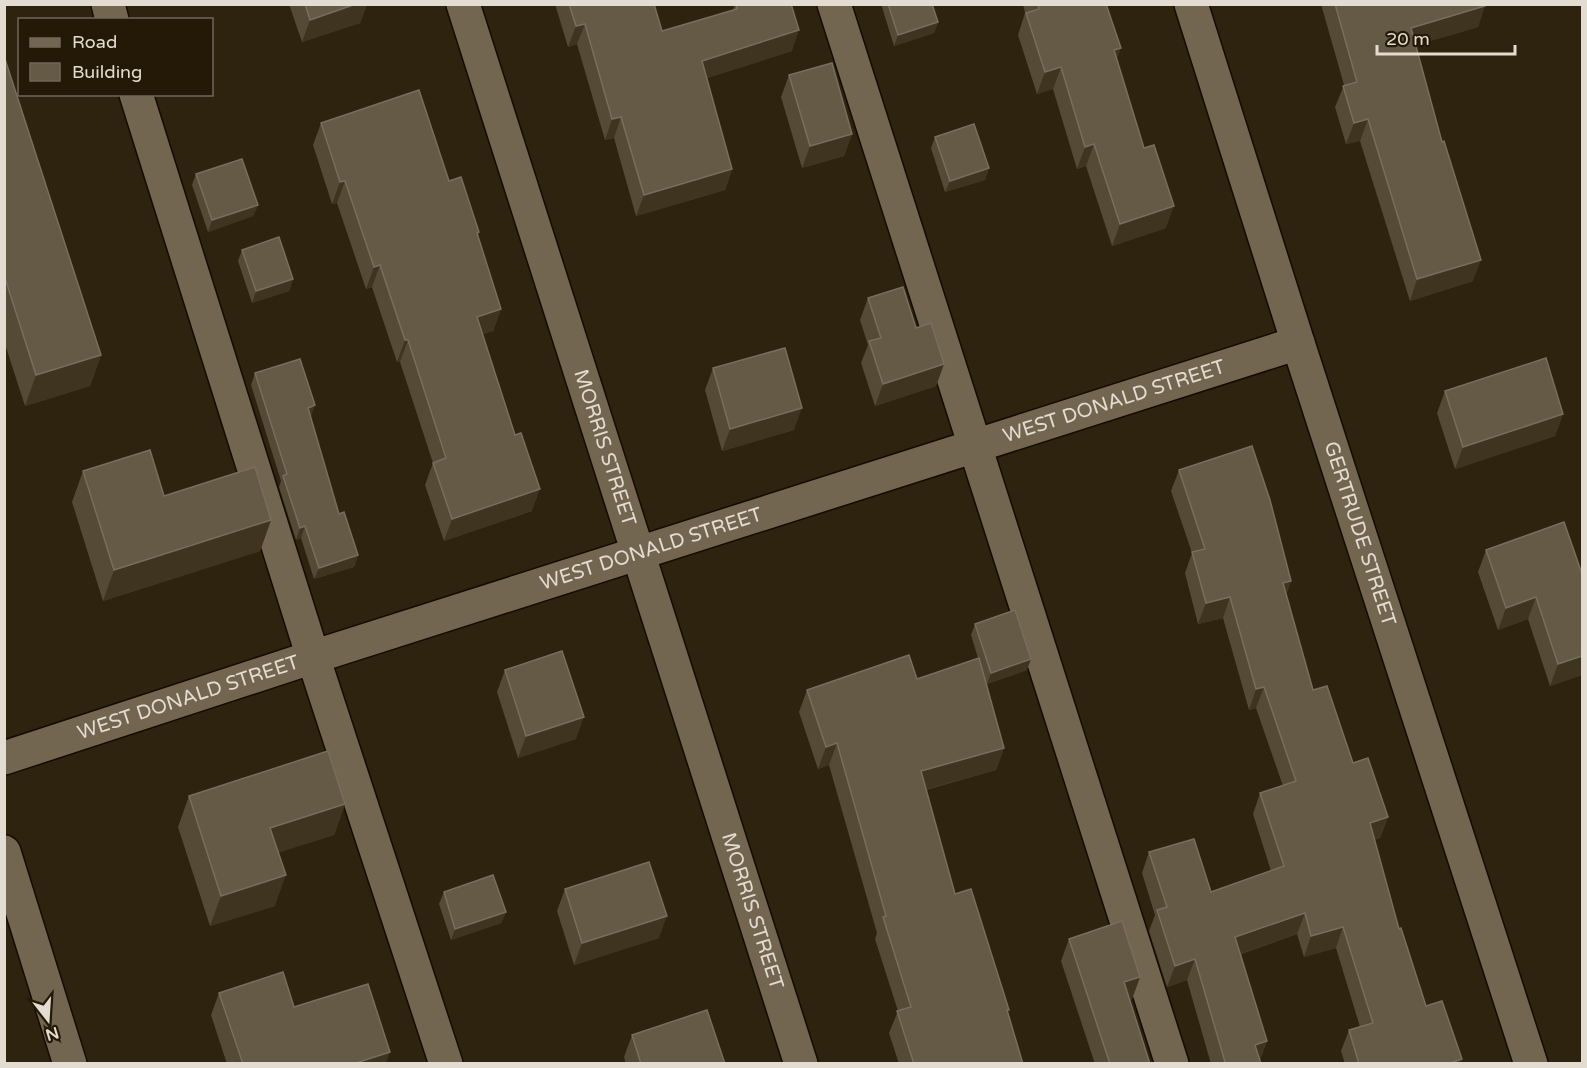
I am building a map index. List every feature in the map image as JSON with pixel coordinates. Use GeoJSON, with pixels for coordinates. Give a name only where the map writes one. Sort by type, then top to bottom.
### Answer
{"type":"FeatureCollection","features":[{"type":"Feature","properties":{"kind":"street","name":"MORRIS STREET"},"geometry":{"type":"LineString","coordinates":[[463,4],[801,1064]]}},
{"type":"Feature","properties":{"kind":"street"},"geometry":{"type":"LineString","coordinates":[[834,4],[1172,1064]]}},
{"type":"Feature","properties":{"kind":"street","name":"GERTRUDE STREET"},"geometry":{"type":"LineString","coordinates":[[1191,4],[1531,1064]]}},
{"type":"Feature","properties":{"kind":"street"},"geometry":{"type":"LineString","coordinates":[[137,96],[313,657],[446,1064]]}},
{"type":"Feature","properties":{"kind":"street","name":"WEST DONALD STREET"},"geometry":{"type":"LineString","coordinates":[[4,758],[639,552],[1298,343]]}},
{"type":"Feature","properties":{"kind":"street"},"geometry":{"type":"LineString","coordinates":[[4,852],[70,1064]]}},
{"type":"Feature","properties":{"kind":"building"},"geometry":{"type":"Polygon","coordinates":[[[305,4],[356,4],[310,20],[305,4]]]}},
{"type":"Feature","properties":{"kind":"building"},"geometry":{"type":"Polygon","coordinates":[[[569,4],[654,4],[662,31],[737,9],[736,4],[791,4],[799,30],[702,61],[732,169],[644,195],[621,117],[612,119],[585,24],[576,26],[569,4]]]}},
{"type":"Feature","properties":{"kind":"building"},"geometry":{"type":"Polygon","coordinates":[[[888,4],[932,4],[938,22],[898,35],[888,4]]]}},
{"type":"Feature","properties":{"kind":"building"},"geometry":{"type":"Polygon","coordinates":[[[1038,4],[1106,4],[1121,48],[1114,50],[1144,148],[1154,145],[1174,206],[1120,224],[1094,144],[1085,147],[1061,67],[1045,72],[1026,13],[1039,9],[1038,4]]]}},
{"type":"Feature","properties":{"kind":"building"},"geometry":{"type":"Polygon","coordinates":[[[1335,4],[1485,4],[1485,6],[1411,28],[1442,142],[1444,141],[1481,260],[1417,279],[1368,119],[1354,123],[1343,86],[1357,82],[1335,4]]]}},
{"type":"Feature","properties":{"kind":"building"},"geometry":{"type":"Polygon","coordinates":[[[4,56],[101,355],[36,375],[4,275],[4,56]]]}},
{"type":"Feature","properties":{"kind":"building"},"geometry":{"type":"Polygon","coordinates":[[[832,63],[852,134],[810,146],[789,75],[832,63]]]}},
{"type":"Feature","properties":{"kind":"building"},"geometry":{"type":"Polygon","coordinates":[[[419,90],[449,181],[461,177],[479,232],[477,233],[501,309],[477,317],[515,435],[521,433],[540,489],[452,519],[433,463],[446,458],[408,340],[405,340],[380,265],[374,267],[345,181],[340,182],[321,123],[419,90]]]}},
{"type":"Feature","properties":{"kind":"building"},"geometry":{"type":"Polygon","coordinates":[[[974,124],[989,168],[950,181],[935,137],[974,124]]]}},
{"type":"Feature","properties":{"kind":"building"},"geometry":{"type":"Polygon","coordinates":[[[242,159],[258,205],[212,220],[196,174],[242,159]]]}},
{"type":"Feature","properties":{"kind":"building"},"geometry":{"type":"Polygon","coordinates":[[[279,237],[293,279],[256,291],[242,250],[279,237]]]}},
{"type":"Feature","properties":{"kind":"building"},"geometry":{"type":"Polygon","coordinates":[[[903,287],[916,328],[931,323],[944,364],[883,384],[869,341],[881,338],[868,298],[903,287]]]}},
{"type":"Feature","properties":{"kind":"building"},"geometry":{"type":"Polygon","coordinates":[[[785,348],[802,408],[730,429],[713,368],[785,348]]]}},
{"type":"Feature","properties":{"kind":"building"},"geometry":{"type":"Polygon","coordinates":[[[1546,358],[1563,414],[1463,447],[1445,391],[1546,358]]]}},
{"type":"Feature","properties":{"kind":"building"},"geometry":{"type":"Polygon","coordinates":[[[300,359],[315,405],[308,408],[339,514],[344,512],[358,555],[319,568],[305,526],[300,528],[283,476],[287,474],[255,373],[300,359]]]}},
{"type":"Feature","properties":{"kind":"building"},"geometry":{"type":"Polygon","coordinates":[[[1252,446],[1270,500],[1291,581],[1283,583],[1313,690],[1327,686],[1353,763],[1368,758],[1388,817],[1370,823],[1399,929],[1401,928],[1426,1006],[1442,1001],[1462,1059],[1448,1064],[1359,1064],[1349,1030],[1373,1023],[1343,927],[1311,936],[1305,913],[1235,937],[1267,1041],[1255,1045],[1261,1064],[1221,1064],[1225,1062],[1195,959],[1175,966],[1157,910],[1167,907],[1149,852],[1194,839],[1211,892],[1284,866],[1260,793],[1296,781],[1264,687],[1256,689],[1230,597],[1206,603],[1192,552],[1205,549],[1179,470],[1252,446]]]}},
{"type":"Feature","properties":{"kind":"building"},"geometry":{"type":"Polygon","coordinates":[[[150,450],[164,496],[255,467],[271,520],[114,570],[83,471],[150,450]]]}},
{"type":"Feature","properties":{"kind":"building"},"geometry":{"type":"Polygon","coordinates":[[[1564,522],[1582,574],[1582,656],[1558,664],[1536,597],[1506,608],[1486,550],[1564,522]]]}},
{"type":"Feature","properties":{"kind":"building"},"geometry":{"type":"Polygon","coordinates":[[[1015,610],[1031,659],[991,673],[975,624],[1015,610]]]}},
{"type":"Feature","properties":{"kind":"building"},"geometry":{"type":"Polygon","coordinates":[[[562,651],[584,717],[526,736],[505,670],[562,651]]]}},
{"type":"Feature","properties":{"kind":"building"},"geometry":{"type":"Polygon","coordinates":[[[909,655],[917,679],[979,658],[1004,748],[921,771],[955,894],[971,889],[1009,1010],[1007,1010],[1023,1064],[914,1064],[897,1011],[911,1007],[883,917],[886,916],[837,743],[826,747],[807,690],[909,655]]]}},
{"type":"Feature","properties":{"kind":"building"},"geometry":{"type":"Polygon","coordinates":[[[328,751],[345,804],[270,828],[286,875],[221,896],[189,796],[328,751]]]}},
{"type":"Feature","properties":{"kind":"building"},"geometry":{"type":"Polygon","coordinates":[[[649,862],[667,916],[582,943],[565,889],[649,862]]]}},
{"type":"Feature","properties":{"kind":"building"},"geometry":{"type":"Polygon","coordinates":[[[493,875],[506,912],[455,929],[444,892],[493,875]]]}},
{"type":"Feature","properties":{"kind":"building"},"geometry":{"type":"Polygon","coordinates":[[[1122,921],[1140,977],[1124,982],[1150,1064],[1110,1064],[1069,939],[1122,921]]]}},
{"type":"Feature","properties":{"kind":"building"},"geometry":{"type":"Polygon","coordinates":[[[283,972],[294,1007],[368,984],[390,1052],[353,1064],[243,1064],[219,993],[283,972]]]}},
{"type":"Feature","properties":{"kind":"building"},"geometry":{"type":"Polygon","coordinates":[[[707,1010],[725,1064],[641,1064],[632,1035],[707,1010]]]}}]}
